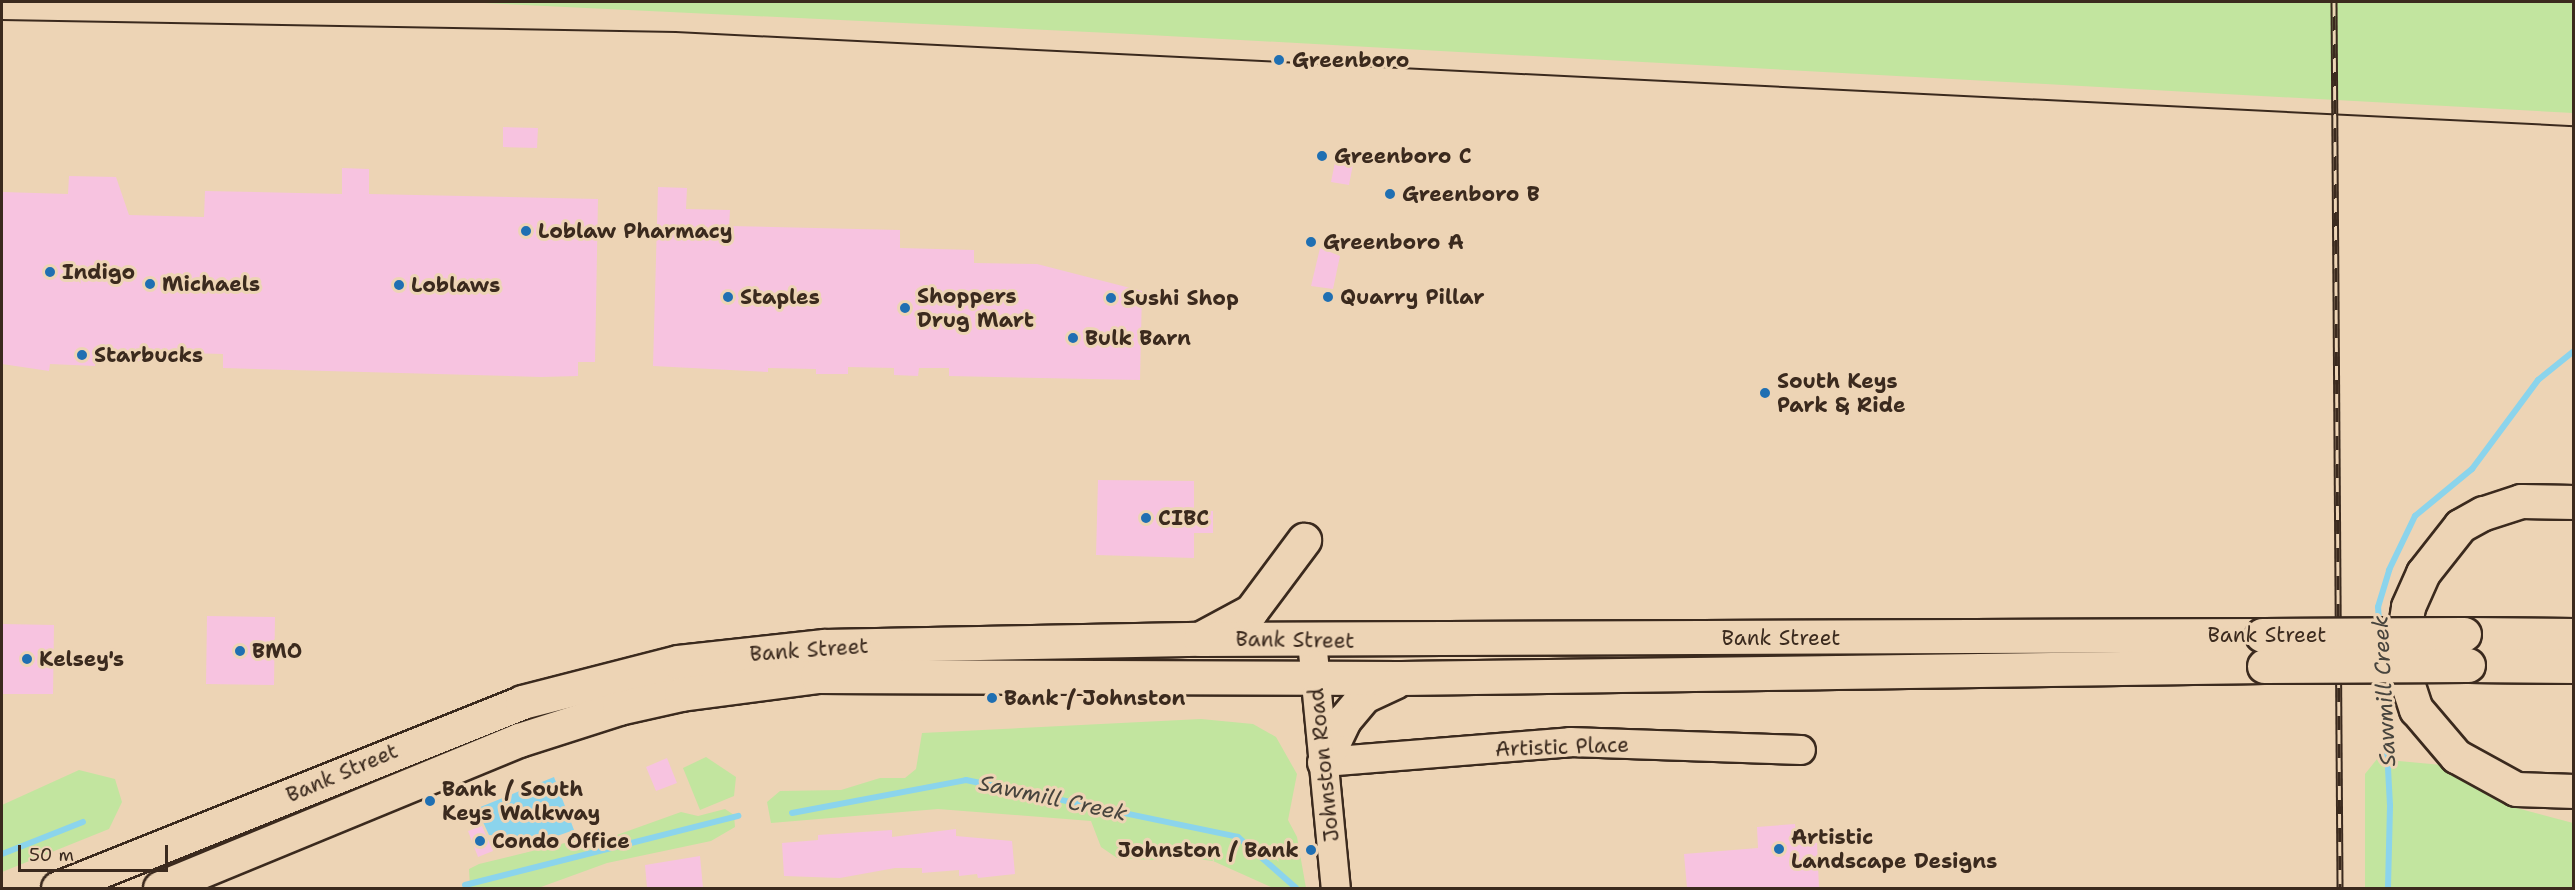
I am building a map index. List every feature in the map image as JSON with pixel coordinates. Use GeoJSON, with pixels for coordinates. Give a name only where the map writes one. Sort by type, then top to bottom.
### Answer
{"type":"FeatureCollection","features":[{"type":"Feature","properties":{"kind":"main road"},"geometry":{"type":"LineString","coordinates":[[2574,502],[2521,501],[2460,526],[2423,573],[2405,616],[2402,644],[2406,679],[2416,709],[2456,756],[2516,789],[2574,791]]}},
{"type":"Feature","properties":{"kind":"main road"},"geometry":{"type":"LineString","coordinates":[[1200,639],[1251,611],[1304,540]]}},
{"type":"Feature","properties":{"kind":"main road","name":"Bank Street"},"geometry":{"type":"LineString","coordinates":[[58,888],[522,702],[678,662],[825,646],[1200,639],[2263,651],[2466,649],[2574,635]]}},
{"type":"Feature","properties":{"kind":"main road","name":"Bank Street"},"geometry":{"type":"LineString","coordinates":[[2466,649],[2574,666]]}},
{"type":"Feature","properties":{"kind":"main road","name":"Bank Street"},"geometry":{"type":"LineString","coordinates":[[174,882],[519,740],[619,708],[681,694],[817,676],[1401,678],[2263,651]]}},
{"type":"Feature","properties":{"kind":"main road"},"geometry":{"type":"LineString","coordinates":[[1324,762],[1344,720],[1364,696],[1401,678]]}},
{"type":"Feature","properties":{"kind":"main road"},"geometry":{"type":"LineString","coordinates":[[174,882],[176,842]]}},
{"type":"Feature","properties":{"kind":"street","name":"Johnston Road"},"geometry":{"type":"LineString","coordinates":[[1312,641],[1336,888]]}},
{"type":"Feature","properties":{"kind":"street","name":"Artistic Place"},"geometry":{"type":"LineString","coordinates":[[1324,762],[1570,742],[1801,750]]}},
{"type":"Feature","properties":{"kind":"green space"},"geometry":{"type":"Polygon","coordinates":[[[463,2],[2573,2],[2573,113],[1131,34],[463,2]]]}},
{"type":"Feature","properties":{"kind":"green space"},"geometry":{"type":"Polygon","coordinates":[[[1201,719],[1253,724],[1276,737],[1297,774],[1288,820],[1297,837],[1306,888],[1273,888],[1213,861],[1173,856],[1153,860],[1117,858],[1101,847],[1091,821],[938,809],[771,823],[767,802],[780,791],[841,790],[880,778],[905,778],[916,769],[922,733],[1201,719]]]}},
{"type":"Feature","properties":{"kind":"green space"},"geometry":{"type":"Polygon","coordinates":[[[706,757],[736,777],[734,796],[700,810],[683,768],[706,757]]]}},
{"type":"Feature","properties":{"kind":"green space"},"geometry":{"type":"Polygon","coordinates":[[[2377,759],[2442,765],[2513,807],[2573,823],[2573,888],[2365,888],[2365,774],[2377,759]]]}},
{"type":"Feature","properties":{"kind":"green space"},"geometry":{"type":"Polygon","coordinates":[[[79,770],[115,779],[122,802],[109,829],[2,872],[2,805],[79,770]]]}},
{"type":"Feature","properties":{"kind":"green space"},"geometry":{"type":"Polygon","coordinates":[[[725,809],[734,815],[735,827],[711,841],[607,863],[541,887],[470,888],[469,869],[479,864],[589,837],[614,836],[681,812],[698,816],[725,809]]]}},
{"type":"Feature","properties":{"kind":"water"},"geometry":{"type":"Polygon","coordinates":[[[554,777],[574,830],[523,848],[507,837],[489,835],[483,822],[475,825],[468,812],[554,777]]]}},
{"type":"Feature","properties":{"kind":"building"},"geometry":{"type":"Polygon","coordinates":[[[503,127],[538,128],[537,148],[503,147],[503,127]]]}},
{"type":"Feature","properties":{"kind":"building"},"geometry":{"type":"Polygon","coordinates":[[[1336,157],[1354,159],[1349,185],[1331,182],[1336,157]]]}},
{"type":"Feature","properties":{"kind":"building","name":"Loblaws"},"geometry":{"type":"Polygon","coordinates":[[[342,168],[369,169],[369,194],[598,199],[595,362],[578,362],[578,376],[541,377],[223,368],[223,354],[186,353],[185,362],[96,360],[95,366],[50,364],[49,371],[2,364],[2,192],[68,194],[69,176],[116,177],[129,215],[204,217],[205,191],[342,194],[342,168]]]}},
{"type":"Feature","properties":{"kind":"building"},"geometry":{"type":"Polygon","coordinates":[[[658,187],[687,188],[686,209],[730,210],[729,226],[900,230],[900,248],[974,250],[974,263],[1037,264],[1142,291],[1140,380],[949,376],[949,368],[919,368],[918,376],[894,375],[894,368],[848,367],[848,374],[816,374],[816,369],[768,368],[768,372],[653,366],[658,187]]]}},
{"type":"Feature","properties":{"kind":"building"},"geometry":{"type":"Polygon","coordinates":[[[1320,248],[1340,256],[1333,289],[1311,286],[1320,248]]]}},
{"type":"Feature","properties":{"kind":"building","name":"CIBC"},"geometry":{"type":"Polygon","coordinates":[[[1098,480],[1194,481],[1194,511],[1213,511],[1213,533],[1194,533],[1194,558],[1096,555],[1098,480]]]}},
{"type":"Feature","properties":{"kind":"building","name":"BMO"},"geometry":{"type":"Polygon","coordinates":[[[207,616],[275,617],[274,685],[206,684],[207,616]]]}},
{"type":"Feature","properties":{"kind":"building","name":"Kelsey's"},"geometry":{"type":"Polygon","coordinates":[[[2,624],[54,625],[53,694],[2,694],[2,624]]]}},
{"type":"Feature","properties":{"kind":"building"},"geometry":{"type":"Polygon","coordinates":[[[667,758],[677,783],[656,791],[646,767],[667,758]]]}},
{"type":"Feature","properties":{"kind":"building"},"geometry":{"type":"Polygon","coordinates":[[[1795,824],[1797,845],[1817,843],[1819,888],[1687,888],[1684,854],[1758,848],[1757,827],[1795,824]]]}},
{"type":"Feature","properties":{"kind":"building","name":"Condo Office"},"geometry":{"type":"Polygon","coordinates":[[[482,826],[493,851],[478,857],[468,831],[482,826]]]}},
{"type":"Feature","properties":{"kind":"building"},"geometry":{"type":"Polygon","coordinates":[[[956,829],[956,836],[1012,841],[1015,874],[978,878],[977,874],[959,876],[959,870],[922,873],[922,868],[895,868],[840,878],[784,876],[782,843],[818,840],[818,835],[892,830],[892,837],[956,829]]]}},
{"type":"Feature","properties":{"kind":"building"},"geometry":{"type":"Polygon","coordinates":[[[700,856],[703,888],[647,888],[645,865],[700,856]]]}},
{"type":"Feature","properties":{"kind":"waterway","name":"Sawmill Creek"},"geometry":{"type":"LineString","coordinates":[[2379,624],[2378,607],[2389,570],[2415,516],[2472,469],[2538,380],[2574,351]]}},
{"type":"Feature","properties":{"kind":"waterway","name":"Sawmill Creek"},"geometry":{"type":"LineString","coordinates":[[2383,676],[2390,806],[2388,888]]}},
{"type":"Feature","properties":{"kind":"waterway","name":"Sawmill Creek"},"geometry":{"type":"LineString","coordinates":[[792,813],[966,780],[1238,837],[1296,888]]}},
{"type":"Feature","properties":{"kind":"waterway","name":"Sawmill Creek"},"geometry":{"type":"LineString","coordinates":[[465,885],[738,816]]}},
{"type":"Feature","properties":{"kind":"waterway","name":"Sawmill Creek"},"geometry":{"type":"LineString","coordinates":[[2,854],[83,822]]}},
{"type":"Feature","properties":{"kind":"tram line"},"geometry":{"type":"LineString","coordinates":[[2,20],[676,32],[2574,126]]}},
{"type":"Feature","properties":{"kind":"railway"},"geometry":{"type":"LineString","coordinates":[[2334,2],[2340,888]]}},
{"type":"Feature","properties":{"kind":"place","name":"Greenboro"},"geometry":{"type":"Point","coordinates":[1279,60]}},
{"type":"Feature","properties":{"kind":"place","name":"Greenboro C"},"geometry":{"type":"Point","coordinates":[1322,156]}},
{"type":"Feature","properties":{"kind":"place","name":"Greenboro B"},"geometry":{"type":"Point","coordinates":[1390,194]}},
{"type":"Feature","properties":{"kind":"place","name":"Loblaw Pharmacy"},"geometry":{"type":"Point","coordinates":[526,231]}},
{"type":"Feature","properties":{"kind":"place","name":"Greenboro A"},"geometry":{"type":"Point","coordinates":[1311,242]}},
{"type":"Feature","properties":{"kind":"place","name":"Indigo"},"geometry":{"type":"Point","coordinates":[50,272]}},
{"type":"Feature","properties":{"kind":"place","name":"Michaels"},"geometry":{"type":"Point","coordinates":[150,284]}},
{"type":"Feature","properties":{"kind":"place","name":"Loblaws"},"geometry":{"type":"Point","coordinates":[399,285]}},
{"type":"Feature","properties":{"kind":"place","name":"Staples"},"geometry":{"type":"Point","coordinates":[728,297]}},
{"type":"Feature","properties":{"kind":"place","name":"Quarry Pillar"},"geometry":{"type":"Point","coordinates":[1328,297]}},
{"type":"Feature","properties":{"kind":"place","name":"Sushi Shop"},"geometry":{"type":"Point","coordinates":[1111,298]}},
{"type":"Feature","properties":{"kind":"place","name":"Shoppers Drug Mart"},"geometry":{"type":"Point","coordinates":[905,308]}},
{"type":"Feature","properties":{"kind":"place","name":"Bulk Barn"},"geometry":{"type":"Point","coordinates":[1073,338]}},
{"type":"Feature","properties":{"kind":"place","name":"Starbucks"},"geometry":{"type":"Point","coordinates":[82,355]}},
{"type":"Feature","properties":{"kind":"place","name":"South Keys Park & Ride"},"geometry":{"type":"Point","coordinates":[1765,393]}},
{"type":"Feature","properties":{"kind":"place","name":"CIBC"},"geometry":{"type":"Point","coordinates":[1146,518]}},
{"type":"Feature","properties":{"kind":"place","name":"BMO"},"geometry":{"type":"Point","coordinates":[240,651]}},
{"type":"Feature","properties":{"kind":"place","name":"Kelsey's"},"geometry":{"type":"Point","coordinates":[27,659]}},
{"type":"Feature","properties":{"kind":"place","name":"Bank / Johnston"},"geometry":{"type":"Point","coordinates":[992,698]}},
{"type":"Feature","properties":{"kind":"place","name":"Bank / South Keys Walkway"},"geometry":{"type":"Point","coordinates":[430,801]}},
{"type":"Feature","properties":{"kind":"place","name":"Condo Office"},"geometry":{"type":"Point","coordinates":[480,841]}},
{"type":"Feature","properties":{"kind":"place","name":"Artistic Landscape Designs"},"geometry":{"type":"Point","coordinates":[1779,849]}},
{"type":"Feature","properties":{"kind":"place","name":"Johnston / Bank"},"geometry":{"type":"Point","coordinates":[1311,850]}}]}
